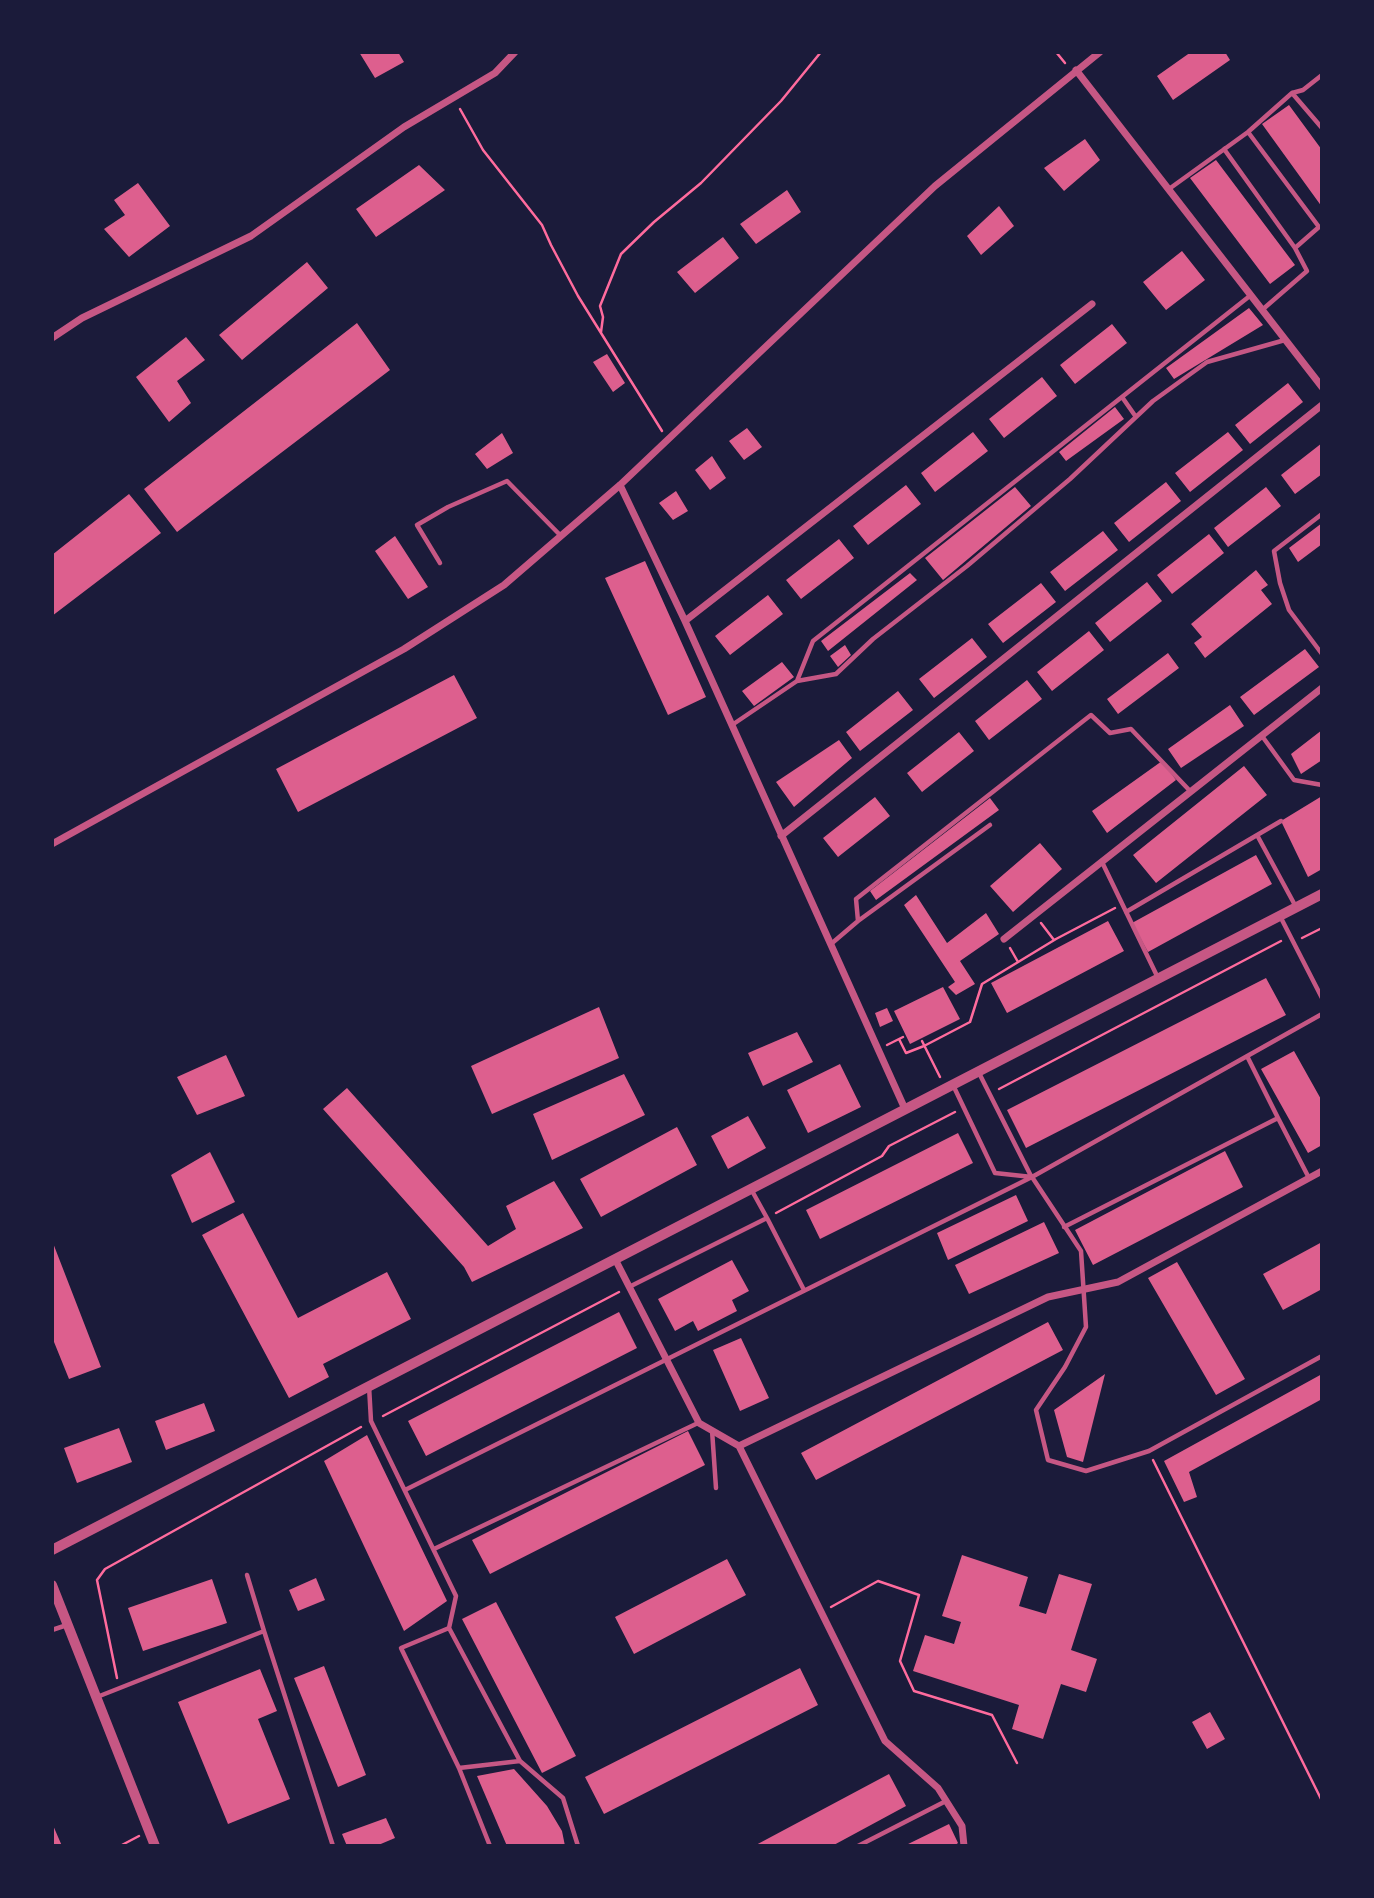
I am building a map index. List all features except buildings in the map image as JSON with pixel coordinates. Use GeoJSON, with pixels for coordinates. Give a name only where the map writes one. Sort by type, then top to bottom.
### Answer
{"type":"FeatureCollection","features":[{"type":"Feature","properties":{"kind":"street"},"geometry":{"type":"LineString","coordinates":[[52,338],[82,318],[251,236],[404,127],[495,73],[515,52]]}},
{"type":"Feature","properties":{"kind":"street"},"geometry":{"type":"LineString","coordinates":[[52,844],[404,649],[504,585],[620,485],[935,186],[1100,52]]}},
{"type":"Feature","properties":{"kind":"street"},"geometry":{"type":"LineString","coordinates":[[1075,71],[1321,387]]}},
{"type":"Feature","properties":{"kind":"street"},"geometry":{"type":"LineString","coordinates":[[685,621],[1092,304]]}},
{"type":"Feature","properties":{"kind":"street"},"geometry":{"type":"LineString","coordinates":[[781,835],[1321,405]]}},
{"type":"Feature","properties":{"kind":"street"},"geometry":{"type":"LineString","coordinates":[[620,485],[685,621],[905,1109]]}},
{"type":"Feature","properties":{"kind":"street"},"geometry":{"type":"LineString","coordinates":[[1004,939],[1321,688]]}},
{"type":"Feature","properties":{"kind":"street"},"geometry":{"type":"LineString","coordinates":[[52,1550],[1321,894]]}},
{"type":"Feature","properties":{"kind":"street"},"geometry":{"type":"LineString","coordinates":[[739,1446],[1048,1297],[1118,1282],[1321,1171]]}},
{"type":"Feature","properties":{"kind":"street"},"geometry":{"type":"LineString","coordinates":[[615,1259],[699,1423],[739,1446],[885,1741],[938,1788],[962,1826],[964,1846]]}},
{"type":"Feature","properties":{"kind":"street"},"geometry":{"type":"LineString","coordinates":[[52,1586],[155,1846]]}},
{"type":"Feature","properties":{"kind":"lane"},"geometry":{"type":"LineString","coordinates":[[1168,189],[1248,132],[1292,93],[1303,90],[1321,75]]}},
{"type":"Feature","properties":{"kind":"lane"},"geometry":{"type":"LineString","coordinates":[[1292,93],[1321,128]]}},
{"type":"Feature","properties":{"kind":"lane"},"geometry":{"type":"LineString","coordinates":[[1248,132],[1319,227],[1295,248]]}},
{"type":"Feature","properties":{"kind":"lane"},"geometry":{"type":"LineString","coordinates":[[1224,149],[1295,248],[1307,271],[1262,310]]}},
{"type":"Feature","properties":{"kind":"lane"},"geometry":{"type":"LineString","coordinates":[[797,681],[813,642],[1251,295]]}},
{"type":"Feature","properties":{"kind":"lane"},"geometry":{"type":"LineString","coordinates":[[732,725],[797,681],[836,674],[873,639],[967,566],[1070,479],[1153,401],[1207,362],[1285,340]]}},
{"type":"Feature","properties":{"kind":"lane"},"geometry":{"type":"LineString","coordinates":[[1122,397],[1136,417]]}},
{"type":"Feature","properties":{"kind":"lane"},"geometry":{"type":"LineString","coordinates":[[440,563],[417,525],[447,507],[507,481],[562,537]]}},
{"type":"Feature","properties":{"kind":"lane"},"geometry":{"type":"LineString","coordinates":[[1321,514],[1274,551],[1289,610],[1321,654]]}},
{"type":"Feature","properties":{"kind":"lane"},"geometry":{"type":"LineString","coordinates":[[858,921],[856,899],[1091,715],[1110,733],[1131,729],[1191,792]]}},
{"type":"Feature","properties":{"kind":"lane"},"geometry":{"type":"LineString","coordinates":[[1262,736],[1294,780],[1321,785]]}},
{"type":"Feature","properties":{"kind":"lane"},"geometry":{"type":"LineString","coordinates":[[1126,912],[1280,821]]}},
{"type":"Feature","properties":{"kind":"lane"},"geometry":{"type":"LineString","coordinates":[[831,944],[990,824]]}},
{"type":"Feature","properties":{"kind":"lane"},"geometry":{"type":"LineString","coordinates":[[1257,835],[1296,907]]}},
{"type":"Feature","properties":{"kind":"lane"},"geometry":{"type":"LineString","coordinates":[[1102,862],[1158,978]]}},
{"type":"Feature","properties":{"kind":"lane"},"geometry":{"type":"LineString","coordinates":[[1279,916],[1321,998]]}},
{"type":"Feature","properties":{"kind":"lane"},"geometry":{"type":"LineString","coordinates":[[405,1490],[1032,1177],[1321,1014]]}},
{"type":"Feature","properties":{"kind":"lane"},"geometry":{"type":"LineString","coordinates":[[1247,1056],[1309,1178]]}},
{"type":"Feature","properties":{"kind":"lane"},"geometry":{"type":"LineString","coordinates":[[978,1071],[1032,1177],[1080,1251],[1086,1327],[1065,1367],[1036,1410],[1048,1460],[1086,1471],[1149,1451],[1321,1356]]}},
{"type":"Feature","properties":{"kind":"lane"},"geometry":{"type":"LineString","coordinates":[[953,1084],[995,1174],[1032,1177]]}},
{"type":"Feature","properties":{"kind":"lane"},"geometry":{"type":"LineString","coordinates":[[1065,1227],[1278,1118]]}},
{"type":"Feature","properties":{"kind":"lane"},"geometry":{"type":"LineString","coordinates":[[751,1188],[804,1290]]}},
{"type":"Feature","properties":{"kind":"lane"},"geometry":{"type":"LineString","coordinates":[[629,1287],[767,1217]]}},
{"type":"Feature","properties":{"kind":"lane"},"geometry":{"type":"LineString","coordinates":[[369,1385],[372,1422],[456,1596],[449,1628],[520,1760],[563,1798],[578,1846]]}},
{"type":"Feature","properties":{"kind":"lane"},"geometry":{"type":"LineString","coordinates":[[434,1549],[699,1423]]}},
{"type":"Feature","properties":{"kind":"lane"},"geometry":{"type":"LineString","coordinates":[[712,1430],[716,1488]]}},
{"type":"Feature","properties":{"kind":"lane"},"geometry":{"type":"LineString","coordinates":[[247,1575],[333,1846]]}},
{"type":"Feature","properties":{"kind":"lane"},"geometry":{"type":"LineString","coordinates":[[52,1630],[68,1624]]}},
{"type":"Feature","properties":{"kind":"lane"},"geometry":{"type":"LineString","coordinates":[[449,1628],[401,1648],[459,1768],[490,1846]]}},
{"type":"Feature","properties":{"kind":"lane"},"geometry":{"type":"LineString","coordinates":[[96,1697],[264,1631]]}},
{"type":"Feature","properties":{"kind":"lane"},"geometry":{"type":"LineString","coordinates":[[459,1768],[520,1760]]}},
{"type":"Feature","properties":{"kind":"lane"},"geometry":{"type":"LineString","coordinates":[[858,1846],[946,1801]]}},
{"type":"Feature","properties":{"kind":"path"},"geometry":{"type":"LineString","coordinates":[[601,332],[603,317],[600,306],[621,254],[701,183],[781,101],[821,52]]}},
{"type":"Feature","properties":{"kind":"path"},"geometry":{"type":"LineString","coordinates":[[1056,52],[1075,71]]}},
{"type":"Feature","properties":{"kind":"path"},"geometry":{"type":"LineString","coordinates":[[455,97],[471,132],[483,150],[542,225],[578,296],[667,440]]}},
{"type":"Feature","properties":{"kind":"path"},"geometry":{"type":"LineString","coordinates":[[877,1049],[901,1038],[906,1054],[970,1022],[982,984],[1054,940],[1122,905]]}},
{"type":"Feature","properties":{"kind":"path"},"geometry":{"type":"LineString","coordinates":[[1035,915],[1054,940]]}},
{"type":"Feature","properties":{"kind":"path"},"geometry":{"type":"LineString","coordinates":[[1293,943],[1321,928]]}},
{"type":"Feature","properties":{"kind":"path"},"geometry":{"type":"LineString","coordinates":[[991,1093],[1290,937]]}},
{"type":"Feature","properties":{"kind":"path"},"geometry":{"type":"LineString","coordinates":[[1004,939],[1018,962]]}},
{"type":"Feature","properties":{"kind":"path"},"geometry":{"type":"LineString","coordinates":[[767,1217],[882,1156],[889,1146],[964,1107]]}},
{"type":"Feature","properties":{"kind":"path"},"geometry":{"type":"LineString","coordinates":[[119,1688],[97,1580],[104,1569],[372,1422],[629,1287]]}},
{"type":"Feature","properties":{"kind":"path"},"geometry":{"type":"LineString","coordinates":[[1149,1451],[1321,1801]]}},
{"type":"Feature","properties":{"kind":"path"},"geometry":{"type":"LineString","coordinates":[[822,1612],[878,1581],[919,1595],[900,1661],[914,1691],[992,1715],[1017,1763]]}},
{"type":"Feature","properties":{"kind":"path"},"geometry":{"type":"LineString","coordinates":[[120,1846],[149,1831]]}}]}
